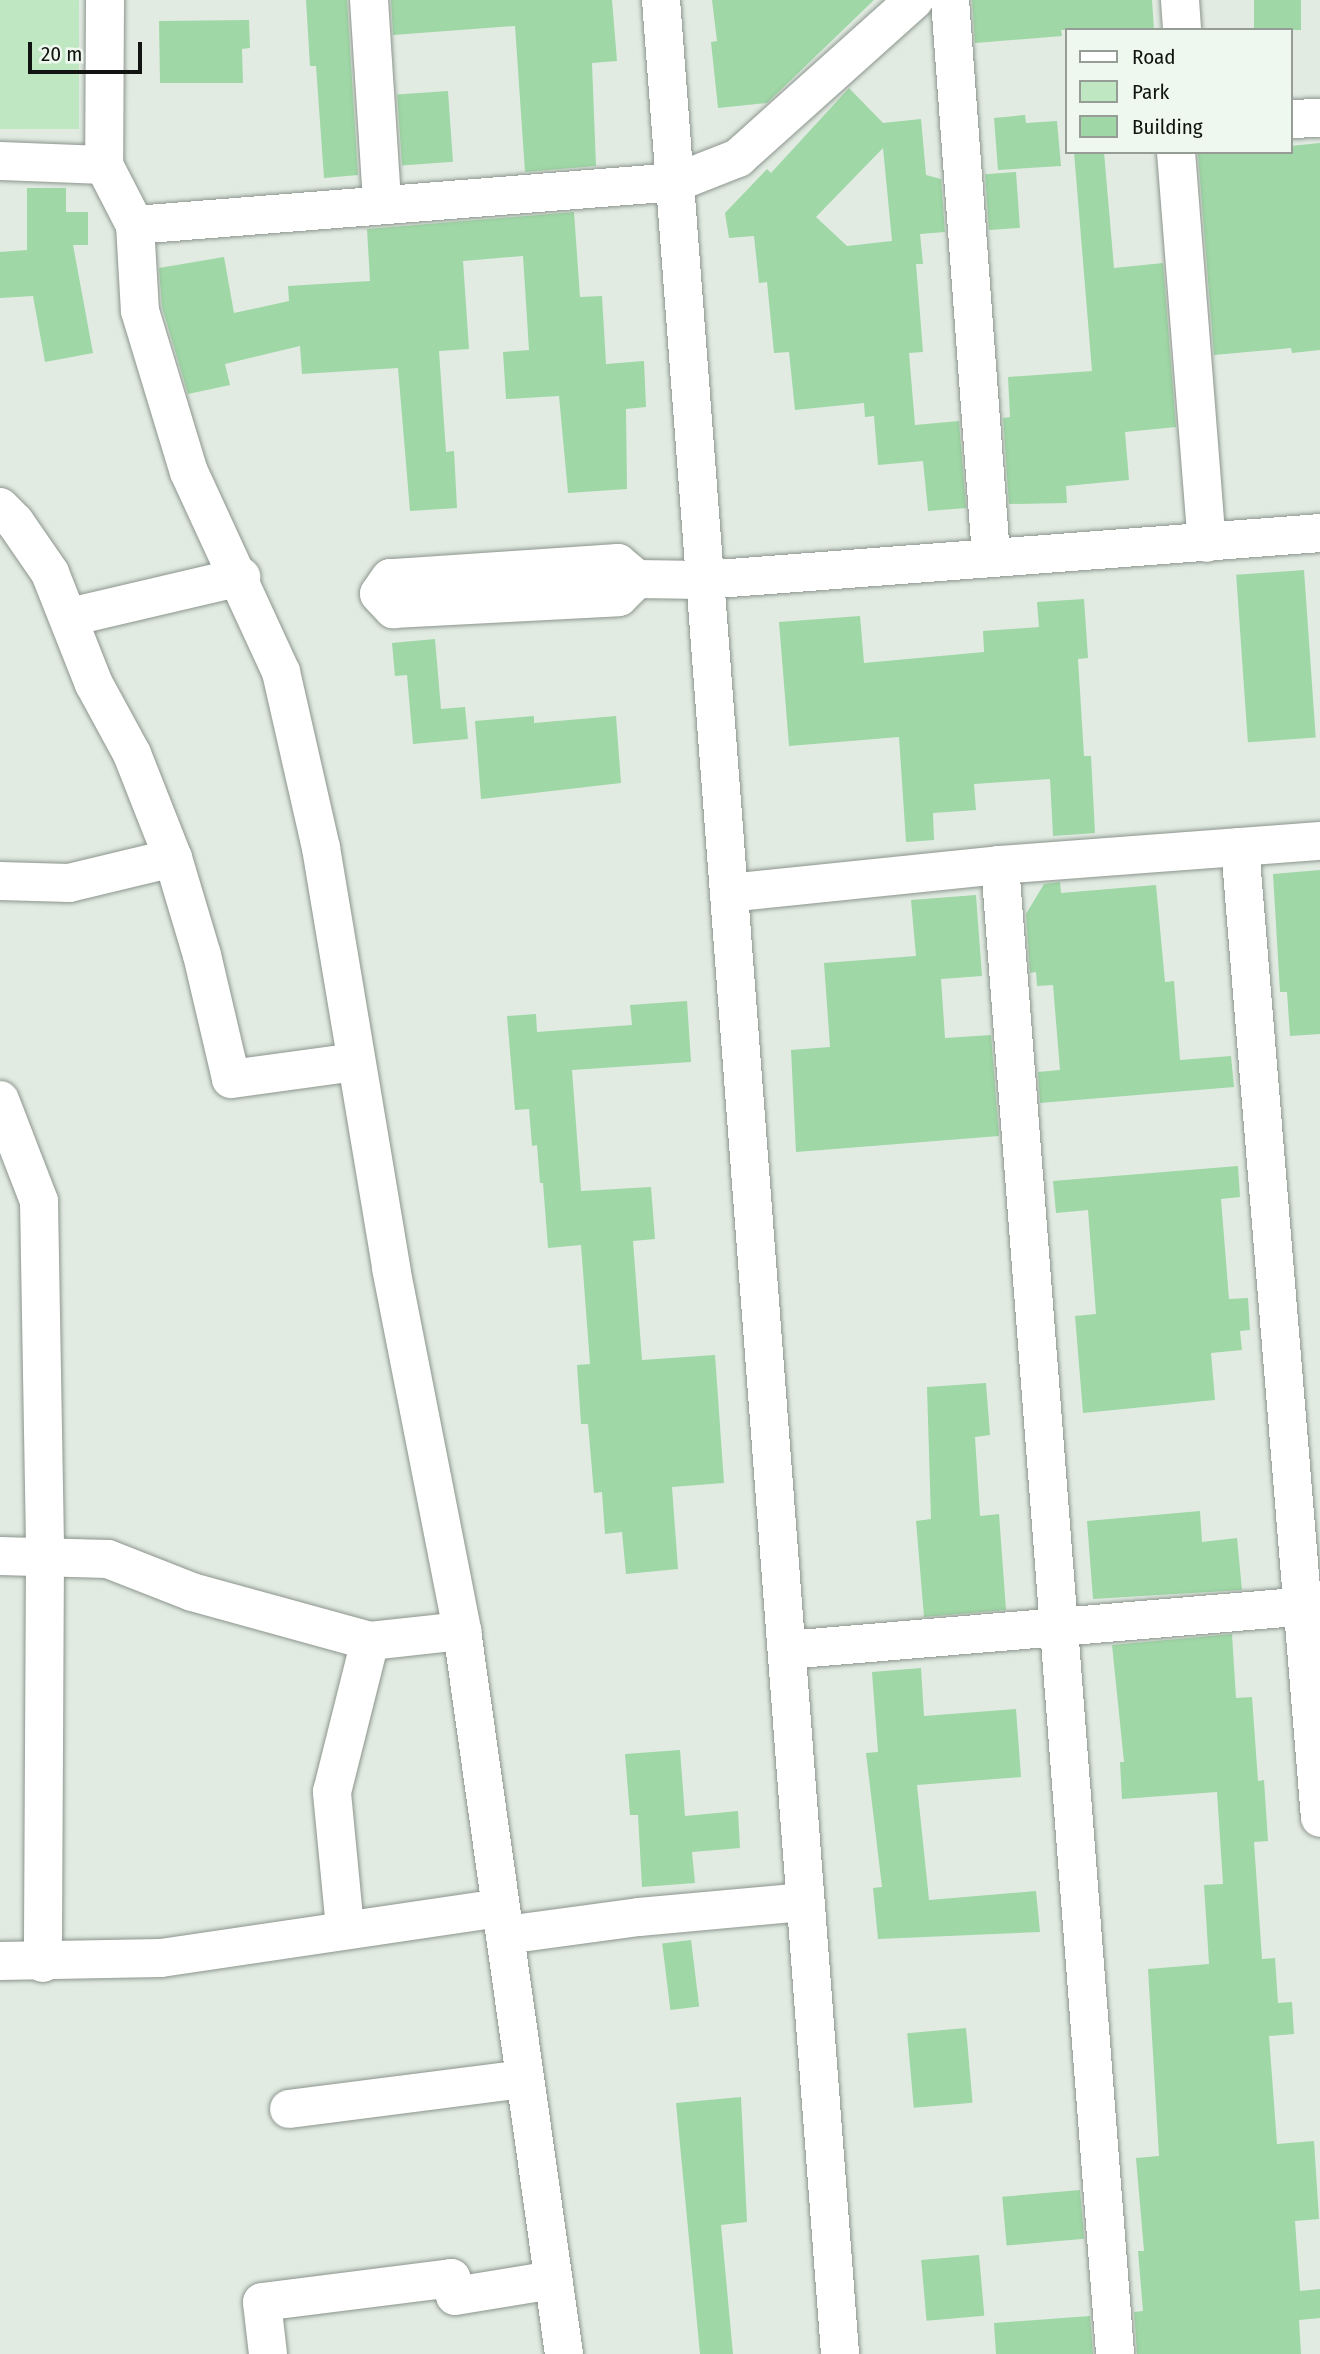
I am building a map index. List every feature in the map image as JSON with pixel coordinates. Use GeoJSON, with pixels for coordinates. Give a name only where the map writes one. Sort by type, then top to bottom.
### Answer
{"type":"FeatureCollection","features":[{"type":"Feature","properties":{"kind":"street"},"geometry":{"type":"LineString","coordinates":[[105,0],[104,165],[135,225],[140,311],[189,472],[241,577],[281,672],[321,848],[355,1062],[462,1631],[522,2079],[564,2354]]}},
{"type":"Feature","properties":{"kind":"street"},"geometry":{"type":"LineString","coordinates":[[369,0],[382,203]]}},
{"type":"Feature","properties":{"kind":"street"},"geometry":{"type":"LineString","coordinates":[[661,0],[677,182],[704,580],[840,2354]]}},
{"type":"Feature","properties":{"kind":"street"},"geometry":{"type":"LineString","coordinates":[[135,225],[382,203],[677,182],[738,158],[914,0]]}},
{"type":"Feature","properties":{"kind":"street"},"geometry":{"type":"LineString","coordinates":[[950,0],[990,556]]}},
{"type":"Feature","properties":{"kind":"street"},"geometry":{"type":"LineString","coordinates":[[1180,0],[1182,28]]}},
{"type":"Feature","properties":{"kind":"street"},"geometry":{"type":"LineString","coordinates":[[1292,119],[1320,118]]}},
{"type":"Feature","properties":{"kind":"street"},"geometry":{"type":"LineString","coordinates":[[1176,154],[1207,543]]}},
{"type":"Feature","properties":{"kind":"street"},"geometry":{"type":"LineString","coordinates":[[0,161],[104,165]]}},
{"type":"Feature","properties":{"kind":"street"},"geometry":{"type":"LineString","coordinates":[[0,507],[15,522],[50,573],[70,617],[94,684],[132,754],[173,858],[202,955],[231,1079],[355,1062]]}},
{"type":"Feature","properties":{"kind":"street"},"geometry":{"type":"LineString","coordinates":[[637,579],[619,597],[393,609],[379,594],[390,578],[618,563],[637,579],[704,580],[990,556],[1207,543],[1320,533]]}},
{"type":"Feature","properties":{"kind":"street"},"geometry":{"type":"LineString","coordinates":[[70,617],[241,577]]}},
{"type":"Feature","properties":{"kind":"street"},"geometry":{"type":"LineString","coordinates":[[729,893],[1000,865],[1320,841]]}},
{"type":"Feature","properties":{"kind":"street"},"geometry":{"type":"LineString","coordinates":[[1241,847],[1312,1605],[1320,1818]]}},
{"type":"Feature","properties":{"kind":"street"},"geometry":{"type":"LineString","coordinates":[[0,881],[69,883],[173,858]]}},
{"type":"Feature","properties":{"kind":"street"},"geometry":{"type":"LineString","coordinates":[[1000,865],[1062,1628],[1115,2354]]}},
{"type":"Feature","properties":{"kind":"street"},"geometry":{"type":"LineString","coordinates":[[0,1100],[39,1201],[45,1556],[44,1963]]}},
{"type":"Feature","properties":{"kind":"street"},"geometry":{"type":"LineString","coordinates":[[0,1556],[108,1559],[192,1592],[370,1641],[462,1631]]}},
{"type":"Feature","properties":{"kind":"street"},"geometry":{"type":"LineString","coordinates":[[787,1650],[1312,1605]]}},
{"type":"Feature","properties":{"kind":"street"},"geometry":{"type":"LineString","coordinates":[[345,1928],[332,1792],[370,1641]]}},
{"type":"Feature","properties":{"kind":"street"},"geometry":{"type":"LineString","coordinates":[[0,1961],[44,1963],[161,1958],[345,1928],[639,1916],[806,1902]]}},
{"type":"Feature","properties":{"kind":"street"},"geometry":{"type":"LineString","coordinates":[[289,2109],[522,2079]]}},
{"type":"Feature","properties":{"kind":"street"},"geometry":{"type":"LineString","coordinates":[[268,2354],[262,2302],[451,2278],[455,2296],[553,2280]]}},
{"type":"Feature","properties":{"kind":"green space"},"geometry":{"type":"Polygon","coordinates":[[[0,0],[79,0],[79,129],[0,129],[0,0]]]}},
{"type":"Feature","properties":{"kind":"building"},"geometry":{"type":"Polygon","coordinates":[[[306,0],[347,0],[358,175],[324,178],[316,66],[310,66],[306,0]]]}},
{"type":"Feature","properties":{"kind":"building"},"geometry":{"type":"Polygon","coordinates":[[[391,0],[612,0],[617,61],[592,63],[596,166],[525,172],[515,26],[393,35],[391,0]]]}},
{"type":"Feature","properties":{"kind":"building"},"geometry":{"type":"Polygon","coordinates":[[[712,0],[874,0],[767,103],[718,108],[711,42],[717,41],[712,0]]]}},
{"type":"Feature","properties":{"kind":"building"},"geometry":{"type":"Polygon","coordinates":[[[972,0],[1152,0],[1154,28],[1064,28],[1061,30],[1062,36],[975,43],[972,0]]]}},
{"type":"Feature","properties":{"kind":"building"},"geometry":{"type":"Polygon","coordinates":[[[1254,0],[1301,0],[1301,30],[1254,28],[1254,0]]]}},
{"type":"Feature","properties":{"kind":"building"},"geometry":{"type":"Polygon","coordinates":[[[249,20],[250,48],[242,49],[243,83],[160,83],[159,21],[249,20]]]}},
{"type":"Feature","properties":{"kind":"building"},"geometry":{"type":"Polygon","coordinates":[[[849,88],[883,123],[921,119],[926,175],[941,179],[945,232],[920,234],[923,264],[916,264],[923,352],[909,353],[915,425],[959,421],[966,508],[928,511],[923,461],[878,465],[874,416],[865,417],[864,403],[795,410],[789,352],[774,353],[767,282],[759,283],[754,236],[729,238],[725,213],[767,169],[771,173],[849,88]],[[883,148],[816,217],[847,246],[892,241],[883,148]]]}},
{"type":"Feature","properties":{"kind":"building"},"geometry":{"type":"Polygon","coordinates":[[[448,91],[453,162],[402,165],[397,95],[448,91]]]}},
{"type":"Feature","properties":{"kind":"building"},"geometry":{"type":"Polygon","coordinates":[[[1025,115],[1026,123],[1057,121],[1061,166],[998,170],[994,118],[1025,115]]]}},
{"type":"Feature","properties":{"kind":"building"},"geometry":{"type":"Polygon","coordinates":[[[1320,143],[1320,350],[1292,353],[1291,348],[1214,355],[1198,154],[1292,154],[1292,146],[1320,143]]]}},
{"type":"Feature","properties":{"kind":"building"},"geometry":{"type":"Polygon","coordinates":[[[1074,154],[1104,154],[1114,268],[1163,263],[1176,427],[1125,432],[1129,480],[1066,486],[1067,503],[1009,504],[1003,418],[1010,417],[1008,377],[1092,371],[1074,154]]]}},
{"type":"Feature","properties":{"kind":"building"},"geometry":{"type":"Polygon","coordinates":[[[1016,172],[1020,228],[989,230],[985,174],[1016,172]]]}},
{"type":"Feature","properties":{"kind":"building"},"geometry":{"type":"Polygon","coordinates":[[[27,188],[66,188],[66,212],[88,212],[88,245],[73,245],[93,353],[45,362],[33,296],[0,298],[0,252],[27,250],[27,188]]]}},
{"type":"Feature","properties":{"kind":"building"},"geometry":{"type":"Polygon","coordinates":[[[574,212],[580,297],[602,296],[606,364],[644,361],[646,407],[626,409],[627,489],[568,493],[559,396],[506,399],[503,352],[529,350],[523,256],[463,261],[469,349],[439,351],[446,452],[454,451],[457,508],[410,511],[398,368],[302,374],[300,346],[225,364],[230,385],[188,394],[162,307],[159,268],[224,257],[234,313],[289,301],[288,286],[370,281],[367,229],[574,212]]]}},
{"type":"Feature","properties":{"kind":"building"},"geometry":{"type":"Polygon","coordinates":[[[1304,570],[1316,738],[1248,742],[1236,575],[1304,570]]]}},
{"type":"Feature","properties":{"kind":"building"},"geometry":{"type":"Polygon","coordinates":[[[1084,599],[1088,658],[1078,659],[1084,756],[1091,756],[1095,833],[1053,836],[1050,779],[974,784],[976,810],[933,813],[934,840],[906,842],[899,737],[789,746],[779,622],[860,616],[864,663],[984,652],[983,631],[1039,627],[1037,602],[1084,599]]]}},
{"type":"Feature","properties":{"kind":"building"},"geometry":{"type":"Polygon","coordinates":[[[435,639],[441,709],[465,707],[468,739],[413,744],[407,675],[395,676],[392,643],[435,639]]]}},
{"type":"Feature","properties":{"kind":"building"},"geometry":{"type":"Polygon","coordinates":[[[534,716],[534,723],[616,716],[621,783],[481,799],[475,721],[534,716]]]}},
{"type":"Feature","properties":{"kind":"building"},"geometry":{"type":"Polygon","coordinates":[[[1320,870],[1320,1034],[1290,1036],[1287,992],[1280,992],[1273,874],[1320,870]]]}},
{"type":"Feature","properties":{"kind":"building"},"geometry":{"type":"Polygon","coordinates":[[[1060,882],[1061,893],[1156,885],[1165,982],[1174,981],[1180,1060],[1231,1056],[1234,1087],[1040,1103],[1038,1072],[1060,1070],[1053,985],[1037,986],[1036,972],[1030,973],[1026,914],[1044,884],[1060,882]]]}},
{"type":"Feature","properties":{"kind":"building"},"geometry":{"type":"Polygon","coordinates":[[[976,895],[982,976],[941,979],[945,1038],[991,1035],[999,1136],[796,1152],[791,1050],[830,1047],[824,963],[916,956],[911,900],[976,895]]]}},
{"type":"Feature","properties":{"kind":"building"},"geometry":{"type":"Polygon","coordinates":[[[687,1001],[691,1062],[572,1070],[581,1191],[651,1187],[655,1239],[633,1241],[642,1360],[715,1355],[724,1483],[672,1487],[678,1569],[626,1574],[622,1532],[605,1534],[602,1492],[594,1493],[588,1424],[581,1424],[577,1365],[590,1364],[581,1245],[548,1248],[543,1183],[540,1183],[537,1145],[532,1146],[529,1109],[515,1110],[507,1016],[536,1014],[537,1032],[632,1025],[630,1005],[687,1001]]]}},
{"type":"Feature","properties":{"kind":"building"},"geometry":{"type":"Polygon","coordinates":[[[1238,1166],[1240,1197],[1221,1199],[1229,1299],[1248,1298],[1250,1330],[1240,1331],[1242,1350],[1211,1353],[1215,1400],[1083,1413],[1075,1316],[1096,1314],[1088,1210],[1056,1213],[1053,1181],[1238,1166]]]}},
{"type":"Feature","properties":{"kind":"building"},"geometry":{"type":"Polygon","coordinates":[[[986,1383],[990,1435],[975,1437],[980,1516],[999,1514],[1006,1610],[924,1617],[916,1521],[931,1519],[927,1387],[986,1383]]]}},
{"type":"Feature","properties":{"kind":"building"},"geometry":{"type":"Polygon","coordinates":[[[1200,1511],[1202,1542],[1237,1538],[1242,1590],[1093,1599],[1087,1521],[1200,1511]]]}},
{"type":"Feature","properties":{"kind":"building"},"geometry":{"type":"Polygon","coordinates":[[[1232,1634],[1236,1698],[1252,1697],[1258,1781],[1264,1780],[1268,1841],[1254,1842],[1262,1959],[1275,1958],[1278,2003],[1292,2002],[1294,2034],[1269,2036],[1277,2144],[1314,2141],[1319,2219],[1295,2221],[1300,2291],[1320,2289],[1320,2318],[1299,2320],[1301,2354],[1137,2354],[1134,2312],[1143,2311],[1138,2251],[1144,2251],[1136,2158],[1159,2156],[1148,1969],[1209,1964],[1204,1885],[1223,1884],[1217,1792],[1122,1799],[1120,1762],[1124,1762],[1112,1645],[1232,1634]]]}},
{"type":"Feature","properties":{"kind":"building"},"geometry":{"type":"Polygon","coordinates":[[[921,1668],[924,1716],[1016,1709],[1021,1777],[917,1785],[929,1900],[1036,1891],[1040,1932],[878,1939],[873,1888],[882,1887],[866,1753],[878,1752],[872,1672],[921,1668]]]}},
{"type":"Feature","properties":{"kind":"building"},"geometry":{"type":"Polygon","coordinates":[[[680,1750],[685,1816],[738,1811],[740,1848],[692,1852],[695,1883],[642,1887],[638,1815],[630,1815],[625,1754],[680,1750]]]}},
{"type":"Feature","properties":{"kind":"building"},"geometry":{"type":"Polygon","coordinates":[[[691,1940],[699,2007],[670,2010],[662,1944],[691,1940]]]}},
{"type":"Feature","properties":{"kind":"building"},"geometry":{"type":"Polygon","coordinates":[[[966,2028],[973,2103],[914,2108],[907,2033],[966,2028]]]}},
{"type":"Feature","properties":{"kind":"building"},"geometry":{"type":"Polygon","coordinates":[[[741,2097],[747,2222],[721,2225],[733,2354],[700,2354],[676,2103],[741,2097]]]}},
{"type":"Feature","properties":{"kind":"building"},"geometry":{"type":"Polygon","coordinates":[[[1080,2190],[1084,2239],[1007,2246],[1002,2197],[1080,2190]]]}},
{"type":"Feature","properties":{"kind":"building"},"geometry":{"type":"Polygon","coordinates":[[[979,2255],[984,2316],[927,2321],[921,2260],[979,2255]]]}},
{"type":"Feature","properties":{"kind":"building"},"geometry":{"type":"Polygon","coordinates":[[[1090,2316],[1093,2354],[996,2354],[994,2323],[1090,2316]]]}}]}
